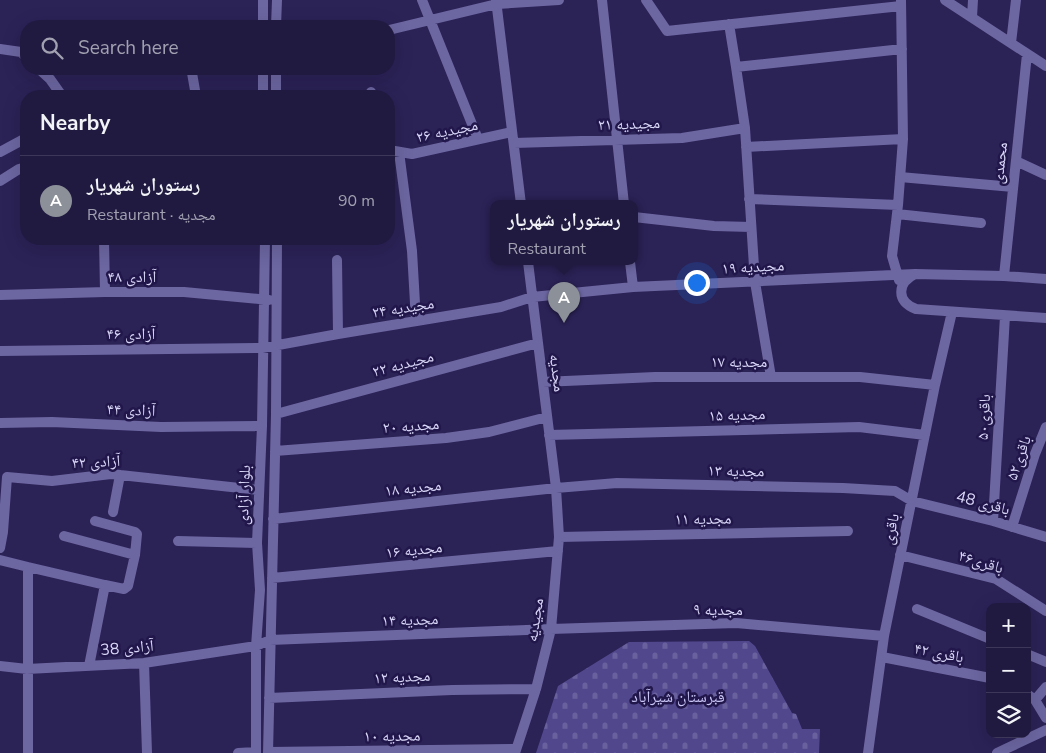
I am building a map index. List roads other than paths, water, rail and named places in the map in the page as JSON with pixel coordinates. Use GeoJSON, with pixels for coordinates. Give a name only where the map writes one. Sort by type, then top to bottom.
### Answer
{"type":"FeatureCollection","features":[{"type":"Feature","properties":{"kind":"street"},"geometry":{"type":"LineString","coordinates":[[263,20],[264,0]]}},
{"type":"Feature","properties":{"kind":"street"},"geometry":{"type":"LineString","coordinates":[[276,20],[278,0]]}},
{"type":"Feature","properties":{"kind":"street"},"geometry":{"type":"LineString","coordinates":[[422,0],[478,139]]}},
{"type":"Feature","properties":{"kind":"street"},"geometry":{"type":"LineString","coordinates":[[395,29],[496,2],[559,0]]}},
{"type":"Feature","properties":{"kind":"street"},"geometry":{"type":"LineString","coordinates":[[602,0],[624,200]]}},
{"type":"Feature","properties":{"kind":"street"},"geometry":{"type":"LineString","coordinates":[[646,0],[667,30],[901,3],[903,138],[892,256],[904,302],[909,307],[916,309],[1046,318]]}},
{"type":"Feature","properties":{"kind":"street"},"geometry":{"type":"LineString","coordinates":[[946,0],[1046,66]]}},
{"type":"Feature","properties":{"kind":"street"},"geometry":{"type":"LineString","coordinates":[[972,17],[973,0]]}},
{"type":"Feature","properties":{"kind":"street"},"geometry":{"type":"LineString","coordinates":[[1011,43],[1016,0]]}},
{"type":"Feature","properties":{"kind":"street"},"geometry":{"type":"LineString","coordinates":[[496,2],[521,200]]}},
{"type":"Feature","properties":{"kind":"street"},"geometry":{"type":"LineString","coordinates":[[729,24],[745,128],[755,282],[771,377]]}},
{"type":"Feature","properties":{"kind":"street"},"geometry":{"type":"LineString","coordinates":[[0,49],[20,52]]}},
{"type":"Feature","properties":{"kind":"street"},"geometry":{"type":"LineString","coordinates":[[736,67],[902,49]]}},
{"type":"Feature","properties":{"kind":"street","name":"محمدی"},"geometry":{"type":"LineString","coordinates":[[1004,276],[1027,54]]}},
{"type":"Feature","properties":{"kind":"street"},"geometry":{"type":"LineString","coordinates":[[45,75],[58,90]]}},
{"type":"Feature","properties":{"kind":"street"},"geometry":{"type":"LineString","coordinates":[[192,75],[195,90]]}},
{"type":"Feature","properties":{"kind":"street"},"geometry":{"type":"LineString","coordinates":[[263,75],[263,90]]}},
{"type":"Feature","properties":{"kind":"street"},"geometry":{"type":"LineString","coordinates":[[276,75],[276,90]]}},
{"type":"Feature","properties":{"kind":"street","name":"مجیدیه ۲۱"},"geometry":{"type":"LineString","coordinates":[[514,143],[682,138],[745,128]]}},
{"type":"Feature","properties":{"kind":"street","name":"مجیدیه ۲۶"},"geometry":{"type":"LineString","coordinates":[[395,151],[412,154],[512,132]]}},
{"type":"Feature","properties":{"kind":"street"},"geometry":{"type":"LineString","coordinates":[[746,147],[903,138]]}},
{"type":"Feature","properties":{"kind":"street"},"geometry":{"type":"LineString","coordinates":[[0,152],[20,141]]}},
{"type":"Feature","properties":{"kind":"street"},"geometry":{"type":"LineString","coordinates":[[395,157],[412,252],[416,321]]}},
{"type":"Feature","properties":{"kind":"street"},"geometry":{"type":"LineString","coordinates":[[1016,161],[1046,175]]}},
{"type":"Feature","properties":{"kind":"street"},"geometry":{"type":"LineString","coordinates":[[0,181],[20,169]]}},
{"type":"Feature","properties":{"kind":"street"},"geometry":{"type":"LineString","coordinates":[[900,177],[1013,187]]}},
{"type":"Feature","properties":{"kind":"street"},"geometry":{"type":"LineString","coordinates":[[749,199],[897,209],[980,223]]}},
{"type":"Feature","properties":{"kind":"street"},"geometry":{"type":"LineString","coordinates":[[638,217],[714,226],[751,227]]}},
{"type":"Feature","properties":{"kind":"street"},"geometry":{"type":"LineString","coordinates":[[104,245],[105,292]]}},
{"type":"Feature","properties":{"kind":"street","name":"بلوار آزادی"},"geometry":{"type":"LineString","coordinates":[[256,753],[256,646],[260,590],[258,543],[265,245]]}},
{"type":"Feature","properties":{"kind":"street","name":"بلوار آزادی"},"geometry":{"type":"LineString","coordinates":[[268,753],[276,414],[277,245]]}},
{"type":"Feature","properties":{"kind":"street"},"geometry":{"type":"LineString","coordinates":[[337,260],[338,334]]}},
{"type":"Feature","properties":{"kind":"street","name":"مجدیه"},"geometry":{"type":"LineString","coordinates":[[528,265],[556,488]]}},
{"type":"Feature","properties":{"kind":"street"},"geometry":{"type":"LineString","coordinates":[[630,265],[633,287]]}},
{"type":"Feature","properties":{"kind":"street"},"geometry":{"type":"LineString","coordinates":[[901,288],[904,282],[915,274]]}},
{"type":"Feature","properties":{"kind":"street","name":"مجیدیه ۱۹"},"geometry":{"type":"LineString","coordinates":[[532,297],[633,287],[915,274],[1046,279]]}},
{"type":"Feature","properties":{"kind":"street","name":"آزادی ۴۸"},"geometry":{"type":"LineString","coordinates":[[0,296],[105,292],[184,292],[277,300]]}},
{"type":"Feature","properties":{"kind":"street","name":"مجیدیه ۲۴"},"geometry":{"type":"LineString","coordinates":[[277,346],[501,307],[532,297]]}},
{"type":"Feature","properties":{"kind":"street","name":"باقری"},"geometry":{"type":"LineString","coordinates":[[868,753],[884,636],[935,385],[952,312]]}},
{"type":"Feature","properties":{"kind":"street","name":"باقری۵۰"},"geometry":{"type":"LineString","coordinates":[[993,521],[1005,316]]}},
{"type":"Feature","properties":{"kind":"street","name":"مجیدیه ۲۲"},"geometry":{"type":"LineString","coordinates":[[276,414],[538,343]]}},
{"type":"Feature","properties":{"kind":"street","name":"آزادی ۴۶"},"geometry":{"type":"LineString","coordinates":[[0,351],[262,348],[277,346]]}},
{"type":"Feature","properties":{"kind":"street","name":"مجدیه ۱۷"},"geometry":{"type":"LineString","coordinates":[[543,382],[655,377],[860,377],[935,385]]}},
{"type":"Feature","properties":{"kind":"street","name":"مجدیه ۲۰"},"geometry":{"type":"LineString","coordinates":[[275,451],[446,438],[489,432],[547,417]]}},
{"type":"Feature","properties":{"kind":"street","name":"آزادی ۴۴"},"geometry":{"type":"LineString","coordinates":[[0,423],[52,422],[161,427],[262,426]]}},
{"type":"Feature","properties":{"kind":"street","name":"مجدیه ۱۵"},"geometry":{"type":"LineString","coordinates":[[550,435],[859,427],[925,435]]}},
{"type":"Feature","properties":{"kind":"street","name":"باقری۵۲"},"geometry":{"type":"LineString","coordinates":[[1012,527],[1035,454],[1046,427]]}},
{"type":"Feature","properties":{"kind":"street"},"geometry":{"type":"LineString","coordinates":[[1035,454],[1046,457]]}},
{"type":"Feature","properties":{"kind":"street","name":"آزادی ۴۲"},"geometry":{"type":"LineString","coordinates":[[0,548],[7,477],[52,481],[111,474],[259,490]]}},
{"type":"Feature","properties":{"kind":"street"},"geometry":{"type":"LineString","coordinates":[[113,512],[120,475]]}},
{"type":"Feature","properties":{"kind":"street","name":"مجدیه ۱۳"},"geometry":{"type":"LineString","coordinates":[[556,488],[617,483],[843,488],[895,491],[912,501]]}},
{"type":"Feature","properties":{"kind":"street","name":"مجدیه ۱۸"},"geometry":{"type":"LineString","coordinates":[[273,519],[556,488]]}},
{"type":"Feature","properties":{"kind":"street","name":"مجیدیه"},"geometry":{"type":"LineString","coordinates":[[515,751],[536,689],[550,628],[558,550],[556,488]]}},
{"type":"Feature","properties":{"kind":"street","name":"باقری 48"},"geometry":{"type":"LineString","coordinates":[[912,501],[993,521],[1046,537]]}},
{"type":"Feature","properties":{"kind":"street"},"geometry":{"type":"LineString","coordinates":[[0,560],[104,585],[126,588],[135,555],[137,534],[95,521]]}},
{"type":"Feature","properties":{"kind":"street","name":"مجدیه ۱۱"},"geometry":{"type":"LineString","coordinates":[[558,537],[848,530]]}},
{"type":"Feature","properties":{"kind":"street"},"geometry":{"type":"LineString","coordinates":[[64,536],[135,555]]}},
{"type":"Feature","properties":{"kind":"street"},"geometry":{"type":"LineString","coordinates":[[178,541],[258,543]]}},
{"type":"Feature","properties":{"kind":"street","name":"مجدیه ۱۶"},"geometry":{"type":"LineString","coordinates":[[272,578],[558,550]]}},
{"type":"Feature","properties":{"kind":"street","name":"باقری۴۶"},"geometry":{"type":"LineString","coordinates":[[900,555],[996,579],[1046,612]]}},
{"type":"Feature","properties":{"kind":"street"},"geometry":{"type":"LineString","coordinates":[[258,559],[272,558]]}},
{"type":"Feature","properties":{"kind":"street"},"geometry":{"type":"LineString","coordinates":[[28,567],[28,753]]}},
{"type":"Feature","properties":{"kind":"street"},"geometry":{"type":"LineString","coordinates":[[89,666],[104,585]]}},
{"type":"Feature","properties":{"kind":"street"},"geometry":{"type":"LineString","coordinates":[[917,609],[986,637]]}},
{"type":"Feature","properties":{"kind":"street","name":"مجدیه ۹"},"geometry":{"type":"LineString","coordinates":[[550,628],[736,623],[884,636]]}},
{"type":"Feature","properties":{"kind":"street","name":"مجدیه ۱۴"},"geometry":{"type":"LineString","coordinates":[[270,640],[550,628]]}},
{"type":"Feature","properties":{"kind":"street","name":"آزادی 38"},"geometry":{"type":"LineString","coordinates":[[0,666],[27,669],[144,663],[256,646],[270,640]]}},
{"type":"Feature","properties":{"kind":"street"},"geometry":{"type":"LineString","coordinates":[[1031,656],[1046,662]]}},
{"type":"Feature","properties":{"kind":"street","name":"باقری ۴۲"},"geometry":{"type":"LineString","coordinates":[[882,657],[986,677]]}},
{"type":"Feature","properties":{"kind":"street"},"geometry":{"type":"LineString","coordinates":[[144,663],[147,753]]}},
{"type":"Feature","properties":{"kind":"street"},"geometry":{"type":"LineString","coordinates":[[1046,687],[1031,697],[1046,718]]}},
{"type":"Feature","properties":{"kind":"street","name":"مجدیه ۱۲"},"geometry":{"type":"LineString","coordinates":[[269,698],[452,690],[536,689]]}},
{"type":"Feature","properties":{"kind":"street"},"geometry":{"type":"LineString","coordinates":[[997,753],[1046,730]]}},
{"type":"Feature","properties":{"kind":"street","name":"مجدیه ۱۰"},"geometry":{"type":"LineString","coordinates":[[268,753],[515,751]]}},
{"type":"Feature","properties":{"kind":"street"},"geometry":{"type":"LineString","coordinates":[[238,753],[256,753]]}},
{"type":"Feature","properties":{"kind":"place","name":"رستوران شهریار"},"geometry":{"type":"Point","coordinates":[564,323]}},
{"type":"Feature","properties":{"kind":"park label","name":"قبرستان شیرآباد"},"geometry":{"type":"Point","coordinates":[678,697]}}]}
